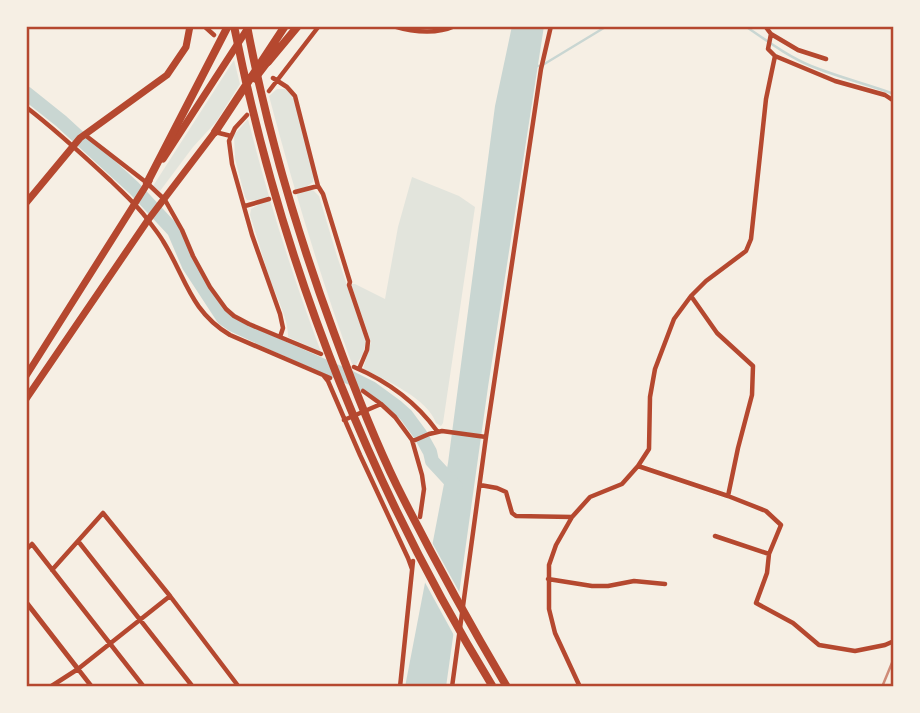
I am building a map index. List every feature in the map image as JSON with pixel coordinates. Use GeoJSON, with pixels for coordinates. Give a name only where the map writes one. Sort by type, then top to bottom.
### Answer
{"type":"FeatureCollection","features":[{"type":"Feature","properties":{"kind":"highway"},"geometry":{"type":"LineString","coordinates":[[146,184],[228,26]]}},
{"type":"Feature","properties":{"kind":"highway"},"geometry":{"type":"LineString","coordinates":[[234,26],[281,219],[315,321],[360,435],[386,490],[471,651],[493,687]]}},
{"type":"Feature","properties":{"kind":"highway"},"geometry":{"type":"LineString","coordinates":[[248,26],[265,91],[276,153],[293,214],[353,384],[397,485],[507,687]]}},
{"type":"Feature","properties":{"kind":"highway"},"geometry":{"type":"LineString","coordinates":[[215,132],[285,26]]}},
{"type":"Feature","properties":{"kind":"highway"},"geometry":{"type":"LineString","coordinates":[[268,62],[296,26]]}},
{"type":"Feature","properties":{"kind":"main road"},"geometry":{"type":"LineString","coordinates":[[26,203],[72,145],[167,75],[186,47],[190,26]]}},
{"type":"Feature","properties":{"kind":"main road"},"geometry":{"type":"LineString","coordinates":[[26,376],[248,26]]}},
{"type":"Feature","properties":{"kind":"main road"},"geometry":{"type":"LineString","coordinates":[[26,400],[149,218],[268,62]]}},
{"type":"Feature","properties":{"kind":"street"},"geometry":{"type":"LineString","coordinates":[[204,26],[214,35]]}},
{"type":"Feature","properties":{"kind":"street"},"geometry":{"type":"LineString","coordinates":[[265,91],[319,26]]}},
{"type":"Feature","properties":{"kind":"street"},"geometry":{"type":"LineString","coordinates":[[393,26],[417,32],[436,32],[455,26]]}},
{"type":"Feature","properties":{"kind":"street"},"geometry":{"type":"LineString","coordinates":[[452,687],[485,437],[541,69],[551,26]]}},
{"type":"Feature","properties":{"kind":"street"},"geometry":{"type":"LineString","coordinates":[[765,26],[771,34],[798,50],[826,60]]}},
{"type":"Feature","properties":{"kind":"street"},"geometry":{"type":"LineString","coordinates":[[771,34],[768,50],[775,56],[835,81],[885,95],[894,101]]}},
{"type":"Feature","properties":{"kind":"street"},"geometry":{"type":"LineString","coordinates":[[580,687],[555,632],[549,610],[549,565],[556,545],[572,517],[590,497],[622,484],[649,449],[650,397],[655,369],[674,319],[706,281],[746,251],[751,239],[766,99],[775,56]]}},
{"type":"Feature","properties":{"kind":"street"},"geometry":{"type":"LineString","coordinates":[[275,80],[295,96],[318,186],[323,194],[368,341],[367,350],[356,368],[397,390],[426,416],[436,431]]}},
{"type":"Feature","properties":{"kind":"street"},"geometry":{"type":"LineString","coordinates":[[26,107],[63,136],[149,218],[191,297],[217,328],[327,376],[344,420],[412,569]]}},
{"type":"Feature","properties":{"kind":"street"},"geometry":{"type":"LineString","coordinates":[[247,115],[234,128],[229,141],[232,164],[252,235],[280,314],[283,328],[280,337]]}},
{"type":"Feature","properties":{"kind":"street"},"geometry":{"type":"LineString","coordinates":[[215,132],[231,136]]}},
{"type":"Feature","properties":{"kind":"street"},"geometry":{"type":"LineString","coordinates":[[84,135],[146,184],[163,201],[182,230],[209,287],[234,316],[321,354]]}},
{"type":"Feature","properties":{"kind":"street"},"geometry":{"type":"LineString","coordinates":[[295,192],[318,186]]}},
{"type":"Feature","properties":{"kind":"street"},"geometry":{"type":"LineString","coordinates":[[245,206],[269,199]]}},
{"type":"Feature","properties":{"kind":"street"},"geometry":{"type":"LineString","coordinates":[[691,296],[717,333],[753,366],[752,396],[728,496]]}},
{"type":"Feature","properties":{"kind":"street"},"geometry":{"type":"LineString","coordinates":[[363,391],[382,404],[414,440],[424,489],[420,517]]}},
{"type":"Feature","properties":{"kind":"street"},"geometry":{"type":"LineString","coordinates":[[344,420],[382,404]]}},
{"type":"Feature","properties":{"kind":"street"},"geometry":{"type":"LineString","coordinates":[[414,440],[436,431],[485,437]]}},
{"type":"Feature","properties":{"kind":"street"},"geometry":{"type":"LineString","coordinates":[[638,466],[766,511],[781,526],[768,554],[767,573],[756,603],[793,623],[819,645],[855,651],[894,641]]}},
{"type":"Feature","properties":{"kind":"street"},"geometry":{"type":"LineString","coordinates":[[480,485],[506,492],[512,513],[516,516],[572,517]]}},
{"type":"Feature","properties":{"kind":"street"},"geometry":{"type":"LineString","coordinates":[[52,570],[103,513],[239,687]]}},
{"type":"Feature","properties":{"kind":"street"},"geometry":{"type":"LineString","coordinates":[[715,536],[768,554]]}},
{"type":"Feature","properties":{"kind":"street"},"geometry":{"type":"LineString","coordinates":[[78,541],[193,687]]}},
{"type":"Feature","properties":{"kind":"street"},"geometry":{"type":"LineString","coordinates":[[26,550],[32,544],[144,687]]}},
{"type":"Feature","properties":{"kind":"street"},"geometry":{"type":"LineString","coordinates":[[400,687],[414,561]]}},
{"type":"Feature","properties":{"kind":"street"},"geometry":{"type":"LineString","coordinates":[[548,579],[592,586],[608,586],[634,580],[665,584]]}},
{"type":"Feature","properties":{"kind":"street"},"geometry":{"type":"LineString","coordinates":[[50,687],[78,669],[170,596]]}},
{"type":"Feature","properties":{"kind":"street"},"geometry":{"type":"LineString","coordinates":[[26,602],[92,687]]}},
{"type":"Feature","properties":{"kind":"shaded area"},"geometry":{"type":"Polygon","coordinates":[[[512,26],[544,26],[488,387],[446,687],[405,687],[448,463],[495,106],[512,26]]]}},
{"type":"Feature","properties":{"kind":"shaded area"},"geometry":{"type":"Polygon","coordinates":[[[234,60],[240,84],[216,122],[193,147],[160,191],[153,186],[234,60]]]}},
{"type":"Feature","properties":{"kind":"shaded area"},"geometry":{"type":"Polygon","coordinates":[[[277,89],[286,89],[293,96],[314,175],[313,182],[306,187],[319,196],[366,341],[363,354],[355,366],[329,298],[288,164],[269,96],[277,89]]]}},
{"type":"Feature","properties":{"kind":"shaded area"},"geometry":{"type":"Polygon","coordinates":[[[248,119],[281,236],[321,352],[288,337],[284,314],[268,274],[250,215],[251,209],[258,205],[256,200],[247,200],[245,197],[235,159],[234,135],[248,119]]]}},
{"type":"Feature","properties":{"kind":"shaded area"},"geometry":{"type":"Polygon","coordinates":[[[412,177],[459,196],[475,207],[441,426],[415,398],[363,369],[371,342],[351,284],[385,299],[398,227],[412,177]]]}},
{"type":"Feature","properties":{"kind":"pier"},"geometry":{"type":"Polygon","coordinates":[[[429,537],[462,597],[456,639],[422,577],[429,537]]]}},
{"type":"Feature","properties":{"kind":"waterway"},"geometry":{"type":"LineString","coordinates":[[534,66],[541,66],[607,26]]}},
{"type":"Feature","properties":{"kind":"waterway"},"geometry":{"type":"LineString","coordinates":[[745,26],[802,62],[894,94]]}},
{"type":"Feature","properties":{"kind":"waterway"},"geometry":{"type":"LineString","coordinates":[[26,93],[134,188],[174,231],[189,266],[223,318],[371,388],[406,415],[420,434],[432,461],[456,487]]}},
{"type":"Feature","properties":{"kind":"railway"},"geometry":{"type":"LineString","coordinates":[[882,687],[894,658]]}}]}
